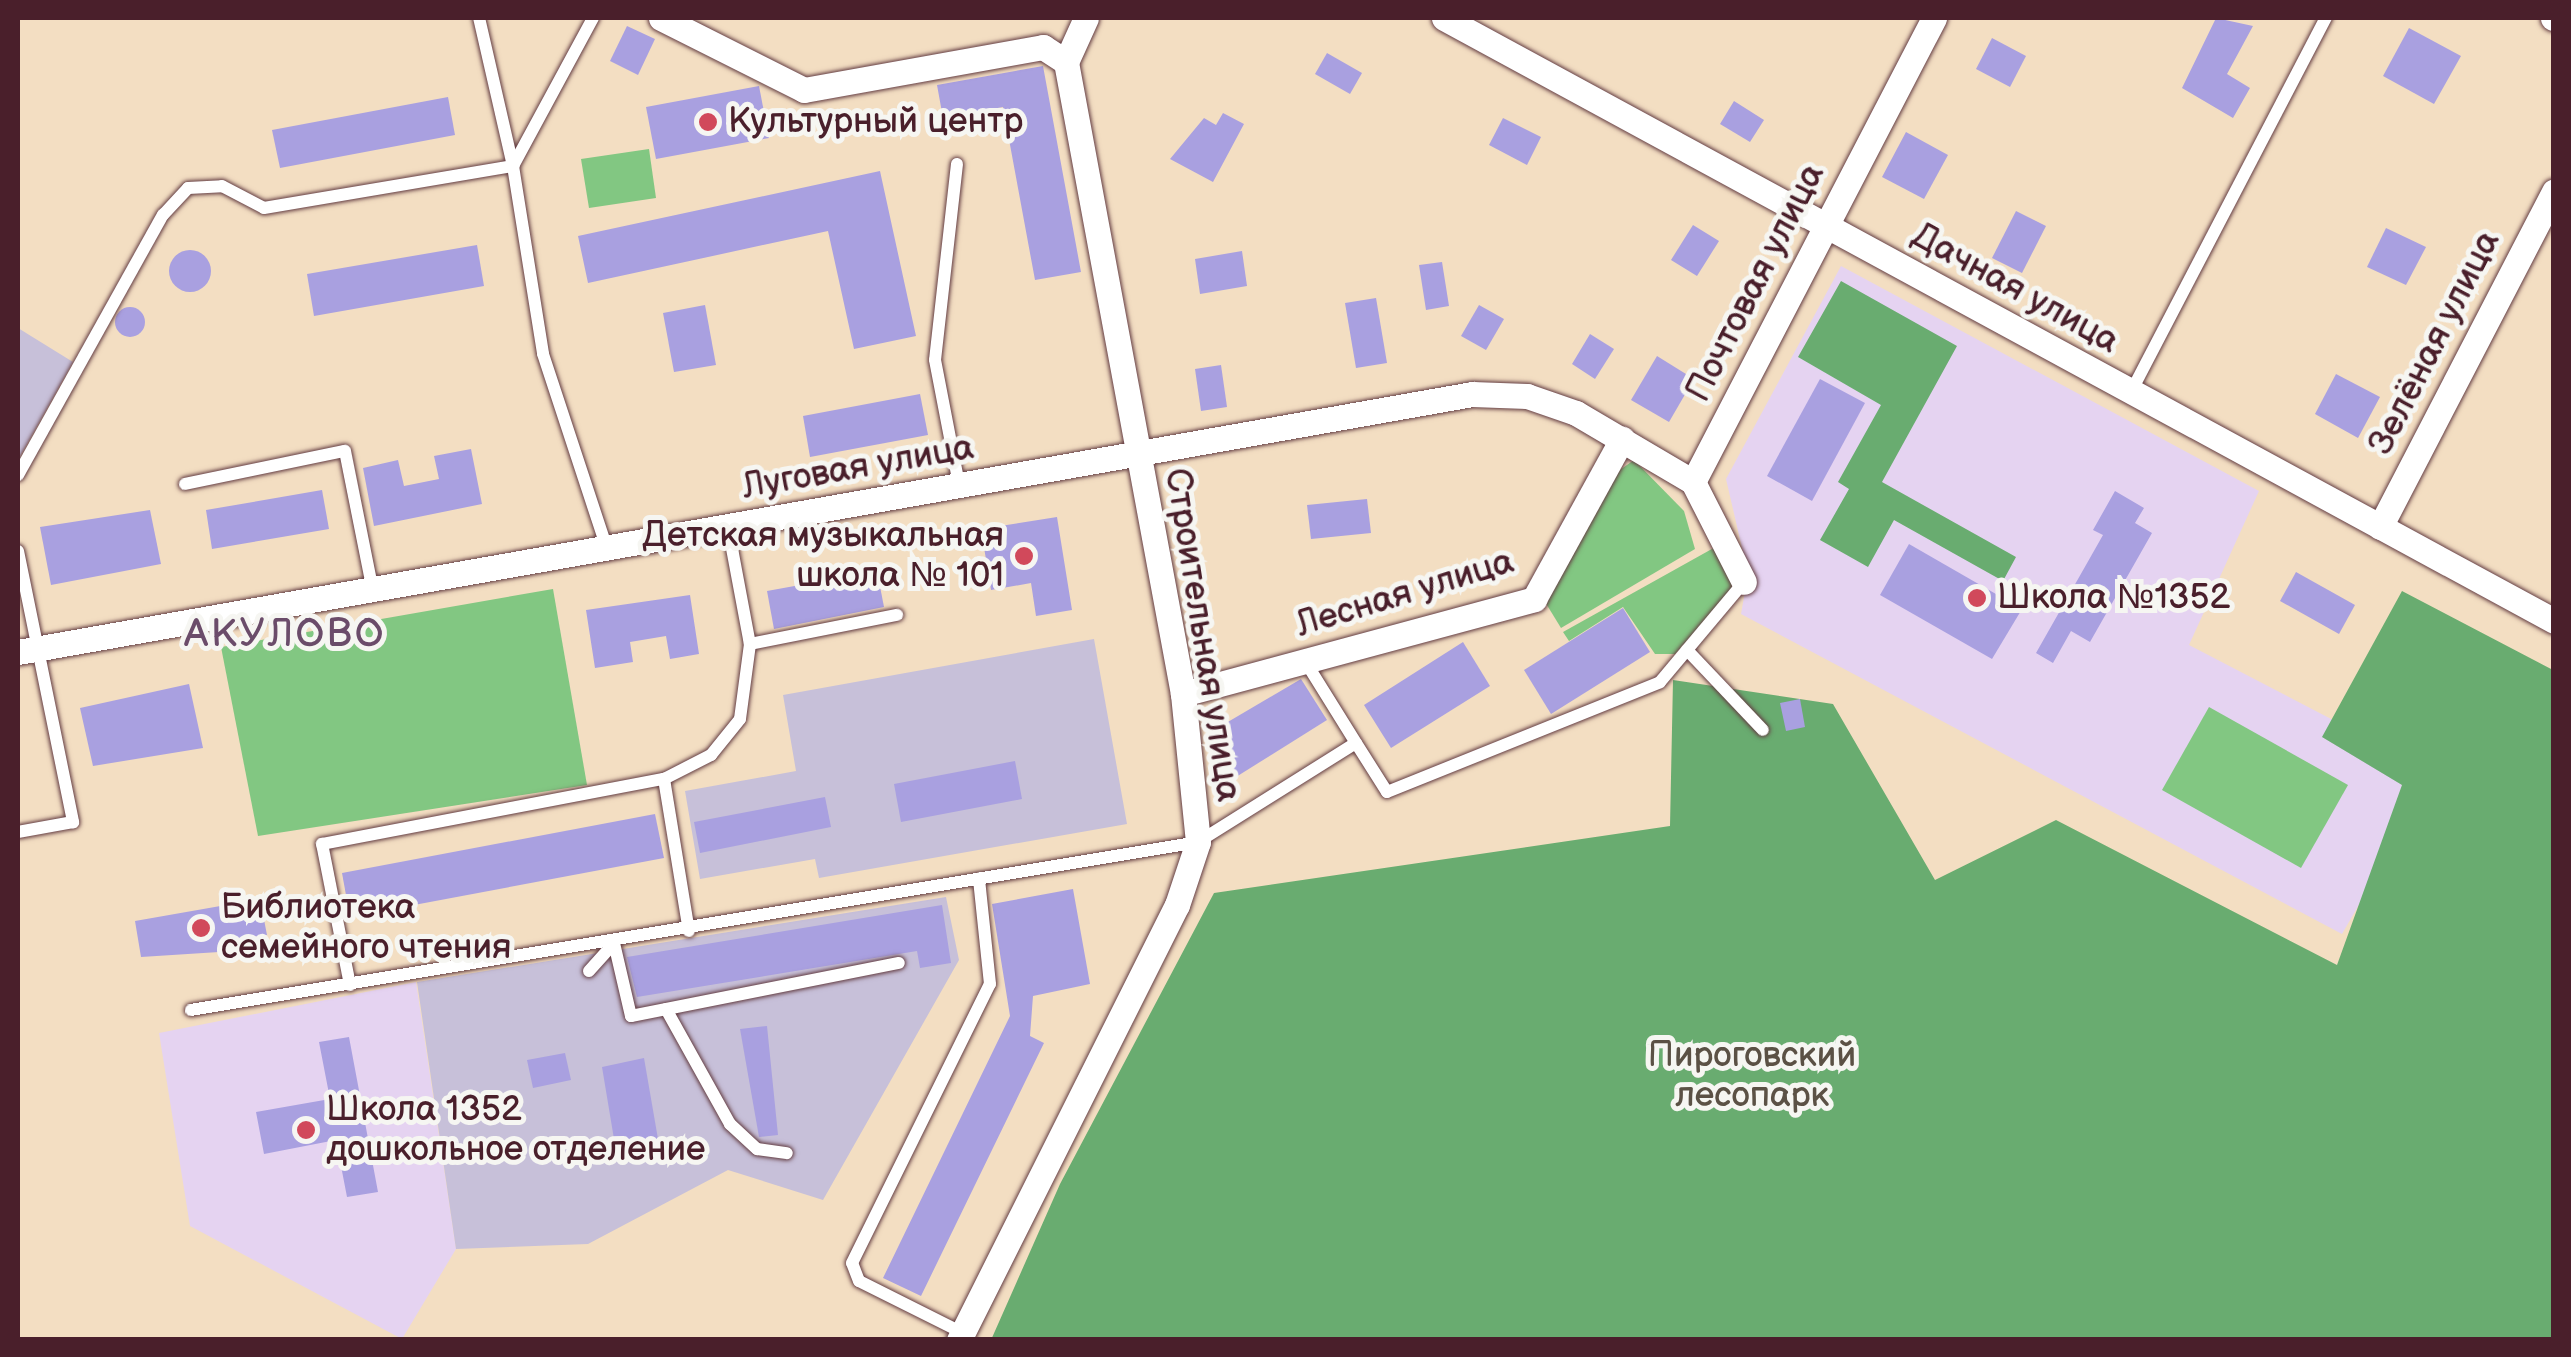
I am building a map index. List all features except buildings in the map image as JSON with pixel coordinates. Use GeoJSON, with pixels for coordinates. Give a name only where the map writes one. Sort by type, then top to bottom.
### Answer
{"type":"FeatureCollection","features":[{"type":"Feature","properties":{"kind":"street"},"geometry":{"type":"LineString","coordinates":[[661,18],[804,90],[1043,48],[1066,62],[1086,18]]}},
{"type":"Feature","properties":{"kind":"street","name":"Дачная улица"},"geometry":{"type":"LineString","coordinates":[[1444,18],[2554,621]]}},
{"type":"Feature","properties":{"kind":"street","name":"Почтовая улица"},"geometry":{"type":"LineString","coordinates":[[1692,482],[1934,18]]}},
{"type":"Feature","properties":{"kind":"street","name":"Строительная улица"},"geometry":{"type":"LineString","coordinates":[[961,1336],[1176,905],[1198,842],[1182,694],[1066,62]]}},
{"type":"Feature","properties":{"kind":"street","name":"Зелёная улица"},"geometry":{"type":"LineString","coordinates":[[2380,527],[2554,192]]}},
{"type":"Feature","properties":{"kind":"street","name":"Луговая улица"},"geometry":{"type":"LineString","coordinates":[[28,650],[1472,394],[1527,396],[1622,439],[1692,482]]}},
{"type":"Feature","properties":{"kind":"street","name":"Лесная улица"},"geometry":{"type":"LineString","coordinates":[[1182,694],[1534,599],[1622,439]]}},
{"type":"Feature","properties":{"kind":"street"},"geometry":{"type":"LineString","coordinates":[[1692,482],[1744,582]]}},
{"type":"Feature","properties":{"kind":"lane"},"geometry":{"type":"LineString","coordinates":[[480,18],[513,166],[544,354],[607,549]]}},
{"type":"Feature","properties":{"kind":"lane"},"geometry":{"type":"LineString","coordinates":[[513,166],[593,18]]}},
{"type":"Feature","properties":{"kind":"lane"},"geometry":{"type":"LineString","coordinates":[[2131,392],[2326,18]]}},
{"type":"Feature","properties":{"kind":"lane"},"geometry":{"type":"LineString","coordinates":[[957,164],[935,360],[959,486]]}},
{"type":"Feature","properties":{"kind":"lane"},"geometry":{"type":"LineString","coordinates":[[18,475],[163,215],[188,188],[222,186],[264,208],[513,166]]}},
{"type":"Feature","properties":{"kind":"lane"},"geometry":{"type":"LineString","coordinates":[[185,484],[345,451],[373,590]]}},
{"type":"Feature","properties":{"kind":"lane"},"geometry":{"type":"LineString","coordinates":[[350,984],[322,844],[664,778],[712,754],[740,718],[750,644],[728,527]]}},
{"type":"Feature","properties":{"kind":"lane"},"geometry":{"type":"LineString","coordinates":[[18,551],[28,650],[73,822],[18,832]]}},
{"type":"Feature","properties":{"kind":"lane"},"geometry":{"type":"LineString","coordinates":[[1305,661],[1386,792],[1660,682],[1744,582]]}},
{"type":"Feature","properties":{"kind":"lane"},"geometry":{"type":"LineString","coordinates":[[750,644],[897,615]]}},
{"type":"Feature","properties":{"kind":"lane"},"geometry":{"type":"LineString","coordinates":[[1687,650],[1763,730]]}},
{"type":"Feature","properties":{"kind":"lane"},"geometry":{"type":"LineString","coordinates":[[191,1010],[614,943],[1198,842],[1356,743]]}},
{"type":"Feature","properties":{"kind":"lane"},"geometry":{"type":"LineString","coordinates":[[664,778],[690,930]]}},
{"type":"Feature","properties":{"kind":"lane"},"geometry":{"type":"LineString","coordinates":[[961,1336],[859,1281],[852,1263],[990,984],[979,879]]}},
{"type":"Feature","properties":{"kind":"lane"},"geometry":{"type":"LineString","coordinates":[[589,971],[614,943]]}},
{"type":"Feature","properties":{"kind":"lane"},"geometry":{"type":"LineString","coordinates":[[614,943],[630,1016],[899,963]]}},
{"type":"Feature","properties":{"kind":"lane"},"geometry":{"type":"LineString","coordinates":[[666,1009],[730,1124],[756,1149],[787,1153]]}},
{"type":"Feature","properties":{"kind":"shaded area","name":"Школа №1352"},"geometry":{"type":"Polygon","coordinates":[[[1841,266],[2259,491],[2189,645],[2435,773],[2342,934],[1741,614],[1748,574],[1726,479],[1841,266]]]}},
{"type":"Feature","properties":{"kind":"shaded area"},"geometry":{"type":"Polygon","coordinates":[[[18,328],[73,362],[18,460],[18,328]]]}},
{"type":"Feature","properties":{"kind":"shaded area"},"geometry":{"type":"Polygon","coordinates":[[[1094,639],[1127,824],[819,878],[815,859],[700,879],[685,791],[796,771],[783,695],[1094,639]]]}},
{"type":"Feature","properties":{"kind":"shaded area"},"geometry":{"type":"Polygon","coordinates":[[[946,897],[959,960],[823,1200],[728,1170],[588,1244],[456,1249],[417,982],[946,897]]]}},
{"type":"Feature","properties":{"kind":"shaded area","name":"Школа 1352 дошкольное отделение"},"geometry":{"type":"Polygon","coordinates":[[[416,982],[456,1249],[402,1339],[190,1226],[159,1033],[416,982]]]}},
{"type":"Feature","properties":{"kind":"green space"},"geometry":{"type":"Polygon","coordinates":[[[649,149],[656,198],[589,208],[581,159],[649,149]]]}},
{"type":"Feature","properties":{"kind":"green space"},"geometry":{"type":"Polygon","coordinates":[[[1841,281],[1957,346],[1882,482],[2016,557],[2003,581],[1894,520],[1868,567],[1820,540],[1849,489],[1838,482],[1881,405],[1798,357],[1841,281]]]}},
{"type":"Feature","properties":{"kind":"green space"},"geometry":{"type":"Polygon","coordinates":[[[1634,460],[1684,511],[1695,549],[1561,628],[1542,597],[1610,477],[1634,460]]]}},
{"type":"Feature","properties":{"kind":"green space"},"geometry":{"type":"Polygon","coordinates":[[[1719,545],[1739,582],[1675,654],[1655,654],[1623,607],[1569,641],[1563,632],[1719,545]]]}},
{"type":"Feature","properties":{"kind":"green space"},"geometry":{"type":"Polygon","coordinates":[[[553,589],[587,785],[258,836],[221,647],[553,589]]]}},
{"type":"Feature","properties":{"kind":"green space","name":"Пироговский лесопарк"},"geometry":{"type":"Polygon","coordinates":[[[2402,591],[2553,670],[2553,1339],[991,1340],[1060,1184],[1214,893],[1670,826],[1673,680],[1833,704],[1935,880],[2056,820],[2337,965],[2402,785],[2322,737],[2402,591]]]}},
{"type":"Feature","properties":{"kind":"green space"},"geometry":{"type":"Polygon","coordinates":[[[2209,707],[2348,785],[2301,868],[2162,790],[2209,707]]]}},
{"type":"Feature","properties":{"kind":"place","name":"Культурный центр"},"geometry":{"type":"Point","coordinates":[708,122]}},
{"type":"Feature","properties":{"kind":"place","name":"Детская музыкальная школа № 101"},"geometry":{"type":"Point","coordinates":[1024,556]}},
{"type":"Feature","properties":{"kind":"place","name":"Школа №1352"},"geometry":{"type":"Point","coordinates":[1977,598]}},
{"type":"Feature","properties":{"kind":"place","name":"Библиотека семейного чтения"},"geometry":{"type":"Point","coordinates":[201,928]}},
{"type":"Feature","properties":{"kind":"place","name":"Школа 1352 дошкольное отделение"},"geometry":{"type":"Point","coordinates":[306,1130]}},
{"type":"Feature","properties":{"kind":"district","name":"АКУЛОВО"},"geometry":{"type":"Point","coordinates":[285,634]}}]}
